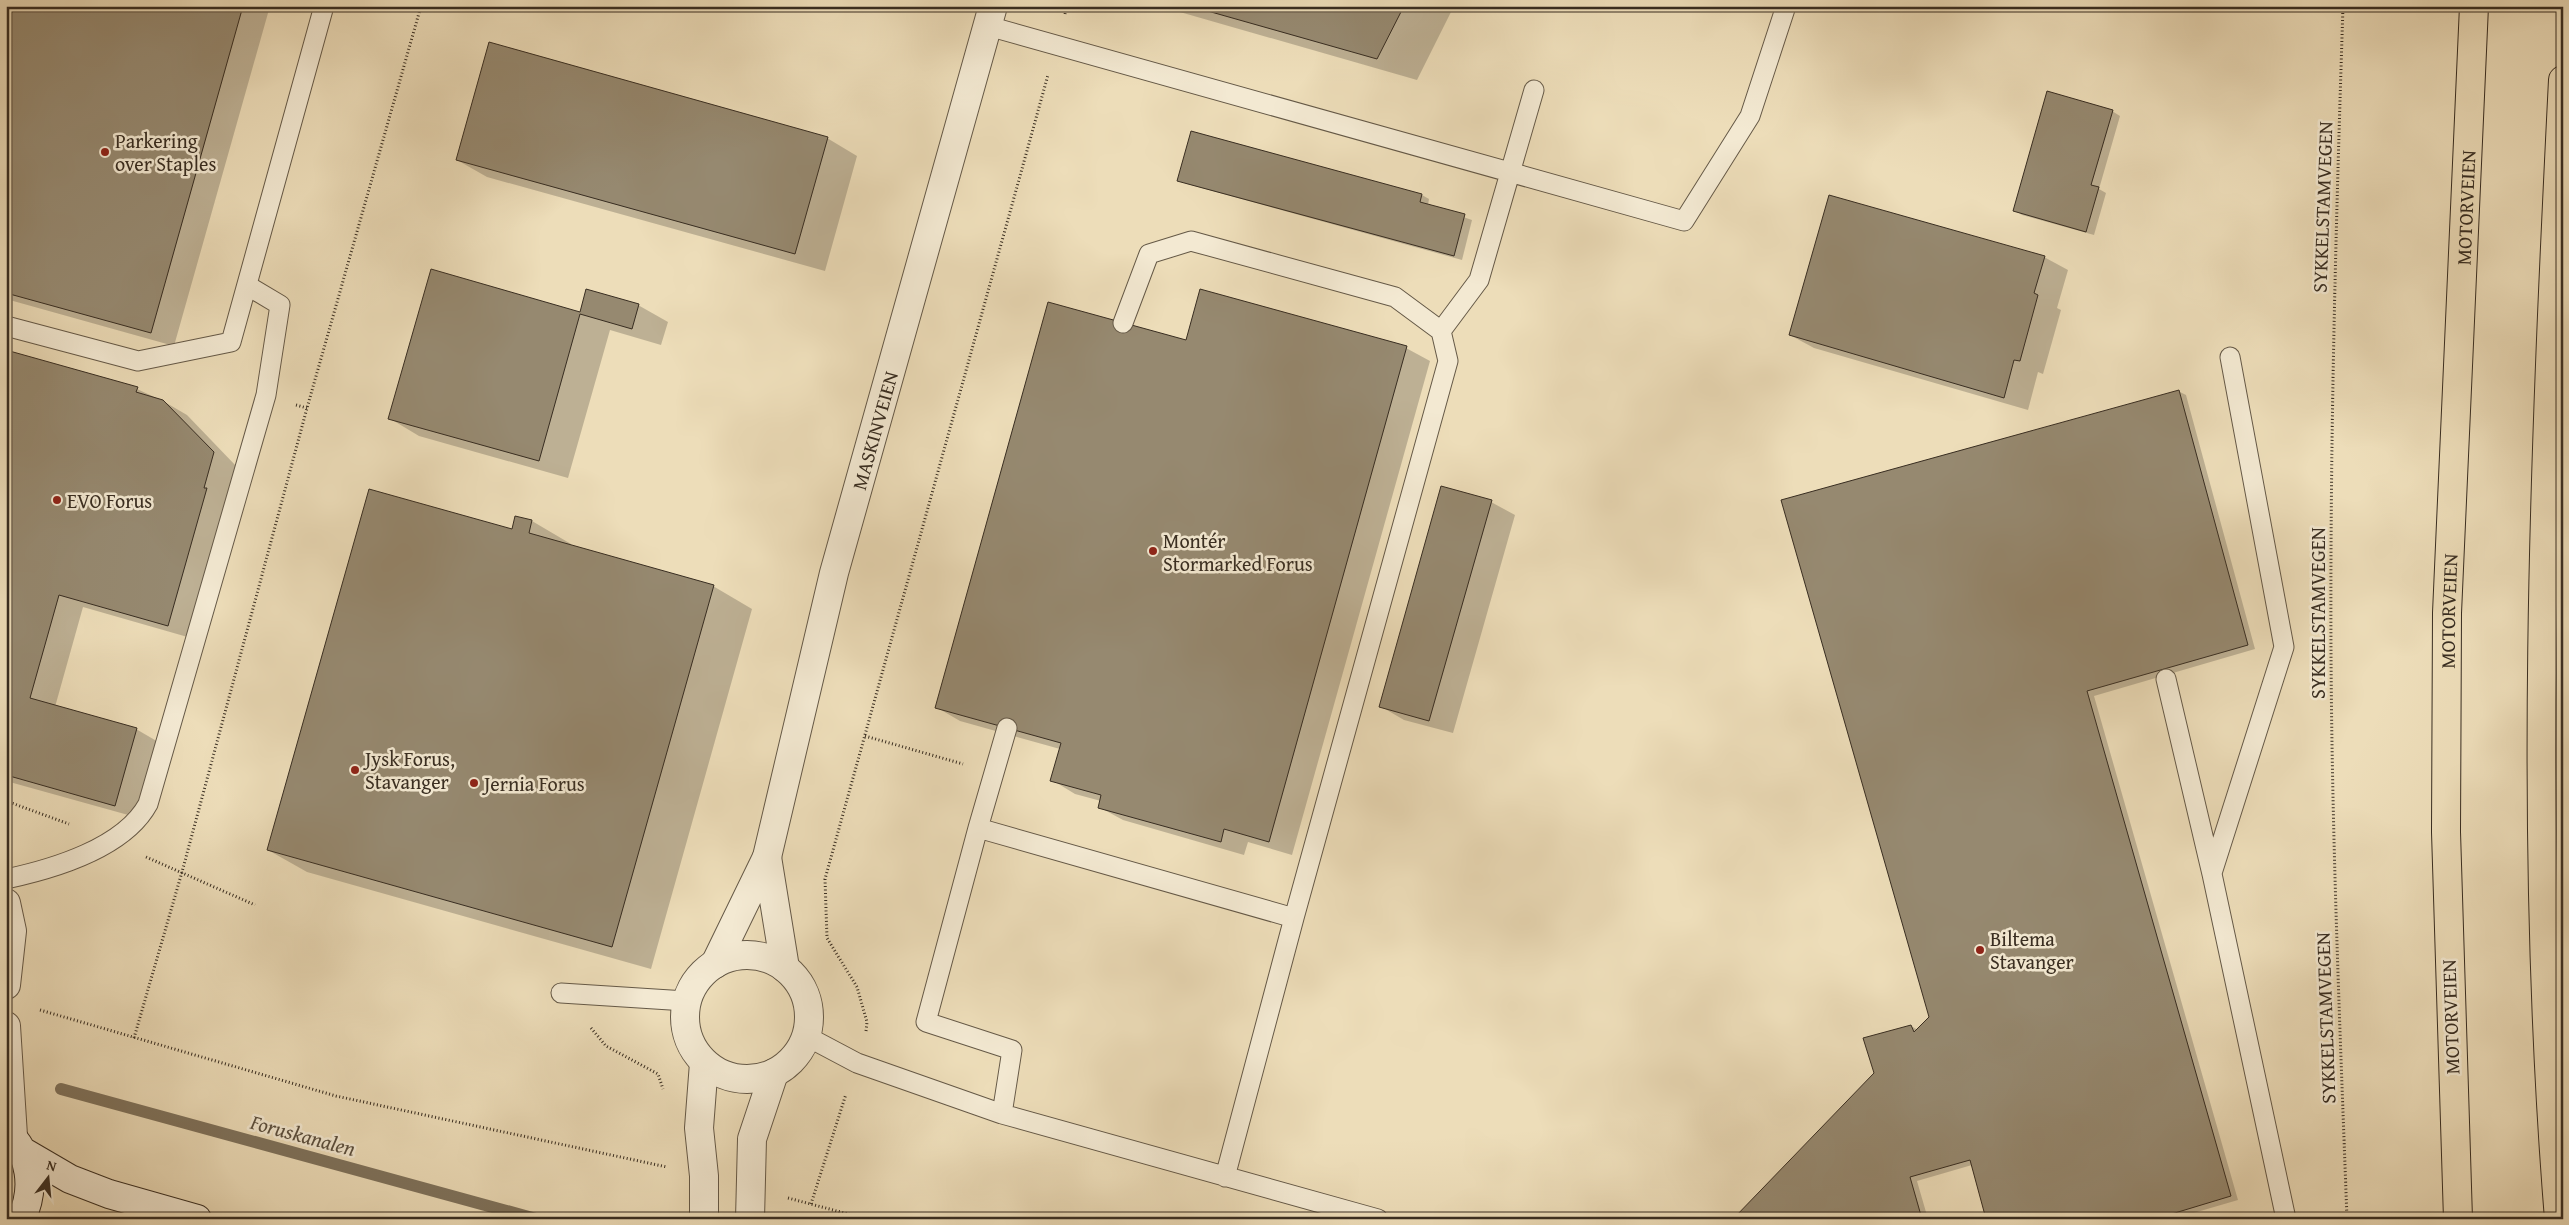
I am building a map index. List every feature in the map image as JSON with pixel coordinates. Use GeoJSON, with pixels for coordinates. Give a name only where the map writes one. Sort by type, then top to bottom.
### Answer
{"type":"FeatureCollection","features":[{"type":"Feature","properties":{"kind":"highway","name":"MOTORVEIEN"},"geometry":{"type":"LineString","coordinates":[[2458,1219],[2446,832],[2447,613],[2474,6]]}},
{"type":"Feature","properties":{"kind":"highway"},"geometry":{"type":"LineString","coordinates":[[2559,1219],[2547,1012],[2542,839],[2541,626],[2550,348],[2563,80]]}},
{"type":"Feature","properties":{"kind":"street","name":"MASKINVEIEN"},"geometry":{"type":"LineString","coordinates":[[715,964],[767,857],[834,573],[990,16]]}},
{"type":"Feature","properties":{"kind":"street","name":"MASKINVEIEN"},"geometry":{"type":"LineString","coordinates":[[767,857],[784,968]]}},
{"type":"Feature","properties":{"kind":"street"},"geometry":{"type":"LineString","coordinates":[[6,904],[12,930],[6,985]]}},
{"type":"Feature","properties":{"kind":"street"},"geometry":{"type":"LineString","coordinates":[[750,955],[768,959],[784,968],[798,982],[806,998],[809,1017],[806,1036],[799,1052],[788,1064],[774,1073],[756,1079],[738,1079],[720,1073],[704,1063],[694,1050],[687,1035],[684,1018],[686,1001],[697,980],[715,964],[732,957],[750,955]]}},
{"type":"Feature","properties":{"kind":"street"},"geometry":{"type":"LineString","coordinates":[[6,1026],[14,1139],[28,1167],[30,1184],[28,1201],[21,1219]]}},
{"type":"Feature","properties":{"kind":"street"},"geometry":{"type":"LineString","coordinates":[[704,1063],[700,1128],[704,1176],[704,1219]]}},
{"type":"Feature","properties":{"kind":"street"},"geometry":{"type":"LineString","coordinates":[[750,1219],[752,1139],[774,1073]]}},
{"type":"Feature","properties":{"kind":"street"},"geometry":{"type":"LineString","coordinates":[[14,1139],[70,1179],[109,1194],[197,1219]]}},
{"type":"Feature","properties":{"kind":"lane"},"geometry":{"type":"LineString","coordinates":[[6,326],[138,361],[231,342],[324,6]]}},
{"type":"Feature","properties":{"kind":"lane"},"geometry":{"type":"LineString","coordinates":[[990,16],[1056,46],[1684,221],[1750,116],[1786,6]]}},
{"type":"Feature","properties":{"kind":"lane"},"geometry":{"type":"LineString","coordinates":[[1441,330],[1479,280],[1534,90]]}},
{"type":"Feature","properties":{"kind":"lane"},"geometry":{"type":"LineString","coordinates":[[1123,323],[1150,254],[1191,241],[1395,297],[1441,330],[1448,361],[1294,918],[1225,1177]]}},
{"type":"Feature","properties":{"kind":"lane"},"geometry":{"type":"LineString","coordinates":[[6,880],[43,871],[113,840],[140,819],[148,804],[266,395],[280,305],[248,286]]}},
{"type":"Feature","properties":{"kind":"lane"},"geometry":{"type":"LineString","coordinates":[[2212,874],[2284,647],[2230,356]]}},
{"type":"Feature","properties":{"kind":"lane"},"geometry":{"type":"LineString","coordinates":[[2166,679],[2212,874],[2286,1219]]}},
{"type":"Feature","properties":{"kind":"lane"},"geometry":{"type":"LineString","coordinates":[[1002,1114],[1012,1050],[926,1022],[1006,728]]}},
{"type":"Feature","properties":{"kind":"lane"},"geometry":{"type":"LineString","coordinates":[[978,828],[1294,918]]}},
{"type":"Feature","properties":{"kind":"lane"},"geometry":{"type":"LineString","coordinates":[[561,993],[686,1001]]}},
{"type":"Feature","properties":{"kind":"lane"},"geometry":{"type":"LineString","coordinates":[[806,1036],[857,1063],[1002,1114],[1378,1219]]}},
{"type":"Feature","properties":{"kind":"path"},"geometry":{"type":"LineString","coordinates":[[134,1038],[182,872],[307,408],[421,6]]}},
{"type":"Feature","properties":{"kind":"path"},"geometry":{"type":"LineString","coordinates":[[865,1037],[867,1022],[857,987],[827,938],[825,879],[1067,6]]}},
{"type":"Feature","properties":{"kind":"path","name":"SYKKELSTAMVEGEN"},"geometry":{"type":"LineString","coordinates":[[2343,6],[2335,256],[2331,655],[2335,894],[2347,1219]]}},
{"type":"Feature","properties":{"kind":"path"},"geometry":{"type":"LineString","coordinates":[[865,736],[994,772]]}},
{"type":"Feature","properties":{"kind":"path"},"geometry":{"type":"LineString","coordinates":[[182,872],[255,905]]}},
{"type":"Feature","properties":{"kind":"path"},"geometry":{"type":"LineString","coordinates":[[561,993],[606,1046],[658,1074],[666,1098]]}},
{"type":"Feature","properties":{"kind":"path"},"geometry":{"type":"LineString","coordinates":[[49,1012],[336,1096],[674,1168]]}},
{"type":"Feature","properties":{"kind":"path"},"geometry":{"type":"LineString","coordinates":[[811,1204],[846,1094]]}},
{"type":"Feature","properties":{"kind":"path"},"geometry":{"type":"LineString","coordinates":[[783,1196],[867,1219]]}},
{"type":"Feature","properties":{"kind":"building","name":"Parkering over Staples"},"geometry":{"type":"Polygon","coordinates":[[[6,6],[243,6],[151,333],[6,293],[6,6]]]}},
{"type":"Feature","properties":{"kind":"building"},"geometry":{"type":"Polygon","coordinates":[[[1190,6],[1404,6],[1377,59],[1190,6]]]}},
{"type":"Feature","properties":{"kind":"building"},"geometry":{"type":"Polygon","coordinates":[[[489,42],[828,137],[795,254],[456,160],[489,42]]]}},
{"type":"Feature","properties":{"kind":"building"},"geometry":{"type":"Polygon","coordinates":[[[2047,91],[2113,110],[2091,185],[2099,187],[2086,232],[2013,211],[2047,91]]]}},
{"type":"Feature","properties":{"kind":"building"},"geometry":{"type":"Polygon","coordinates":[[[1191,131],[1422,194],[1420,202],[1465,214],[1454,256],[1177,181],[1191,131]]]}},
{"type":"Feature","properties":{"kind":"building"},"geometry":{"type":"Polygon","coordinates":[[[1829,195],[2045,256],[2034,293],[2038,295],[2020,361],[2014,360],[2004,398],[1789,335],[1829,195]]]}},
{"type":"Feature","properties":{"kind":"building"},"geometry":{"type":"Polygon","coordinates":[[[431,269],[580,312],[586,289],[639,304],[632,329],[580,314],[539,461],[388,419],[431,269]]]}},
{"type":"Feature","properties":{"kind":"building"},"geometry":{"type":"Polygon","coordinates":[[[1200,289],[1407,346],[1269,842],[1224,829],[1221,842],[1098,808],[1101,795],[1050,781],[1061,743],[935,708],[1048,302],[1186,340],[1200,289]]]}},
{"type":"Feature","properties":{"kind":"building"},"geometry":{"type":"Polygon","coordinates":[[[6,350],[138,387],[136,392],[163,400],[214,452],[204,488],[207,488],[168,626],[59,595],[30,698],[137,728],[115,806],[6,775],[6,350]]]}},
{"type":"Feature","properties":{"kind":"building"},"geometry":{"type":"Polygon","coordinates":[[[2179,390],[2248,645],[2087,691],[2231,1196],[2155,1219],[1986,1219],[1970,1160],[1910,1177],[1922,1219],[1733,1219],[1874,1073],[1863,1038],[1911,1025],[1914,1032],[1929,1017],[1781,500],[2179,390]]]}},
{"type":"Feature","properties":{"kind":"building"},"geometry":{"type":"Polygon","coordinates":[[[1441,486],[1492,500],[1429,721],[1379,707],[1441,486]]]}},
{"type":"Feature","properties":{"kind":"building"},"geometry":{"type":"Polygon","coordinates":[[[369,489],[512,529],[515,516],[532,520],[529,533],[714,585],[612,947],[267,850],[369,489]]]}},
{"type":"Feature","properties":{"kind":"waterway","name":"Foruskanalen"},"geometry":{"type":"LineString","coordinates":[[61,1089],[536,1219]]}},
{"type":"Feature","properties":{"kind":"place","name":"Parkering over Staples"},"geometry":{"type":"Point","coordinates":[105,152]}},
{"type":"Feature","properties":{"kind":"place","name":"EVO Forus"},"geometry":{"type":"Point","coordinates":[57,500]}},
{"type":"Feature","properties":{"kind":"place","name":"Montér Stormarked Forus"},"geometry":{"type":"Point","coordinates":[1153,551]}},
{"type":"Feature","properties":{"kind":"place","name":"Jysk Forus, Stavanger"},"geometry":{"type":"Point","coordinates":[355,770]}},
{"type":"Feature","properties":{"kind":"place","name":"Jernia Forus"},"geometry":{"type":"Point","coordinates":[474,783]}},
{"type":"Feature","properties":{"kind":"place","name":"Biltema Stavanger"},"geometry":{"type":"Point","coordinates":[1980,950]}}]}
